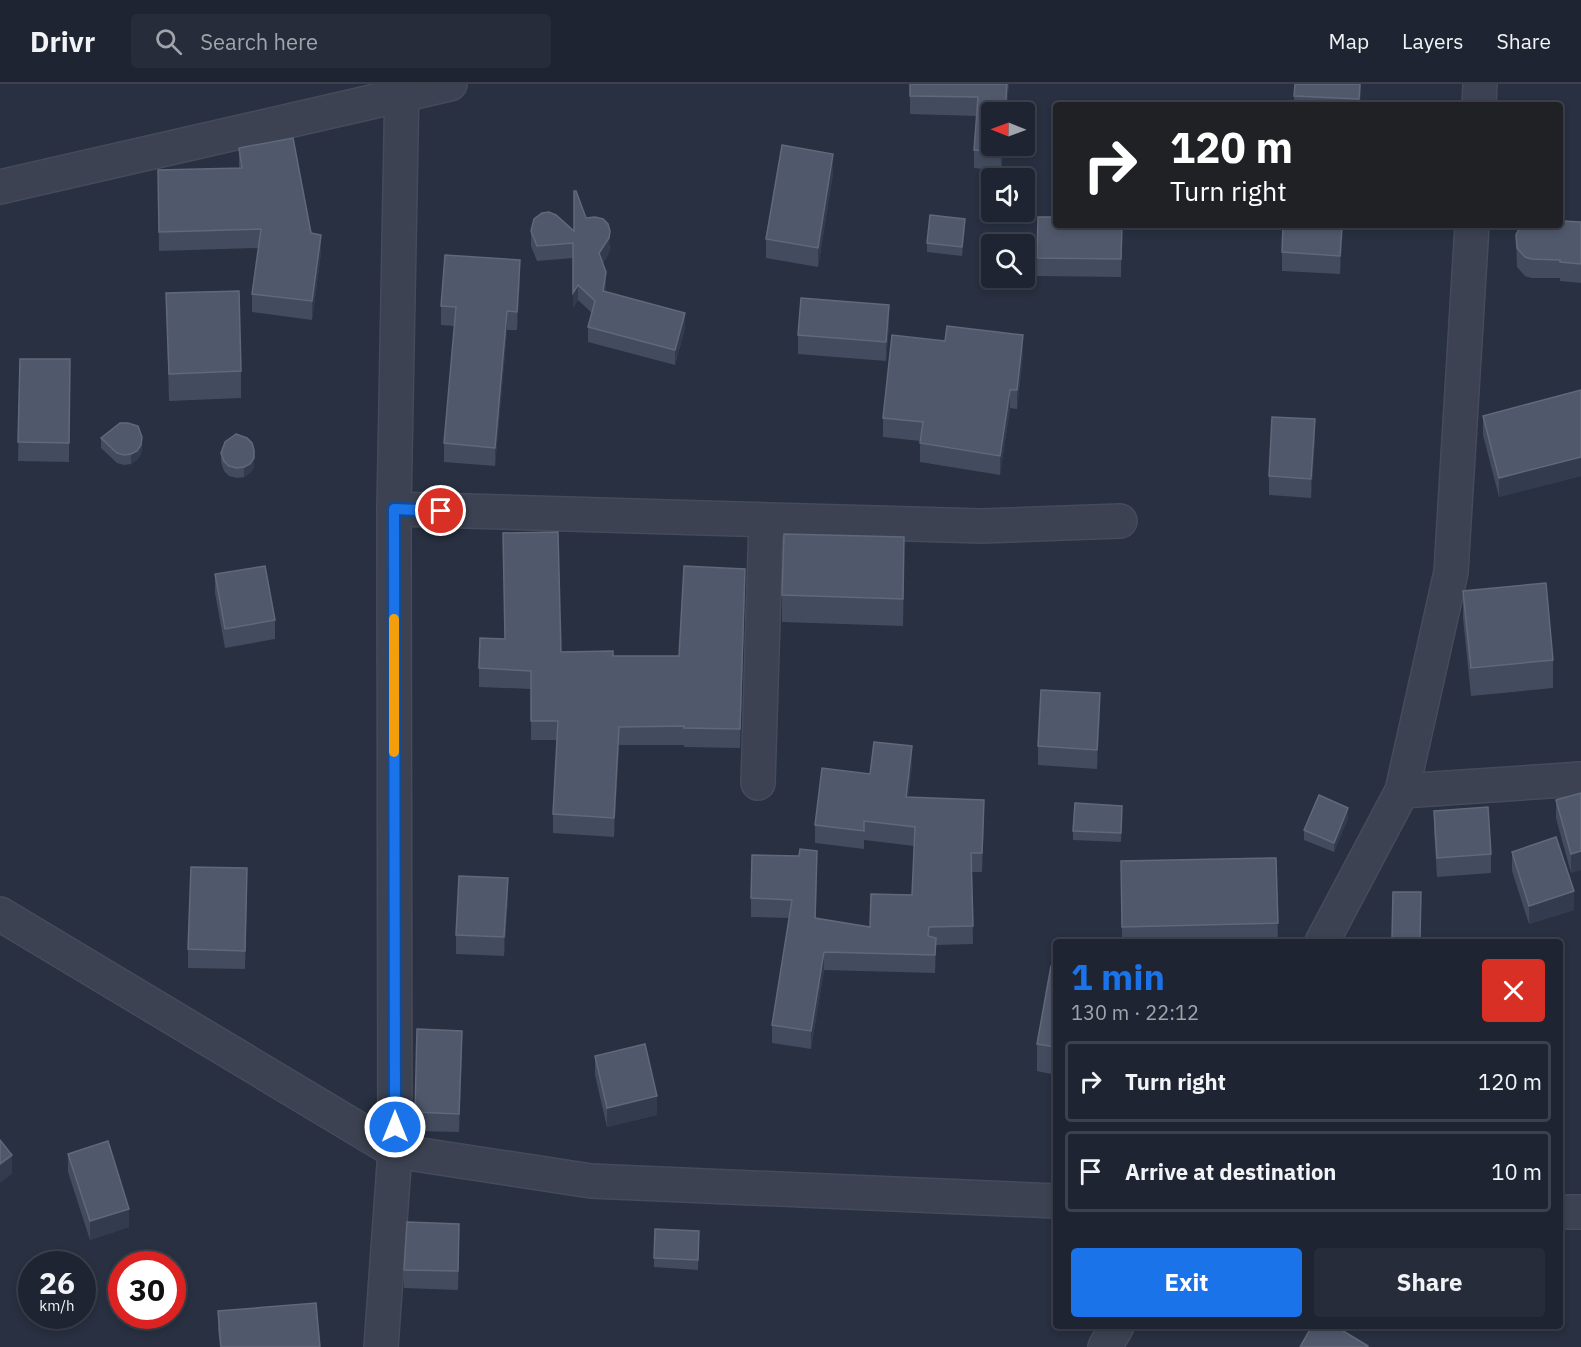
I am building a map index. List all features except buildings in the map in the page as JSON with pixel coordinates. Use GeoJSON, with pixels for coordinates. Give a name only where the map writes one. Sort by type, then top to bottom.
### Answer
{"type":"FeatureCollection","features":[{"type":"Feature","properties":{"kind":"street"},"geometry":{"type":"LineString","coordinates":[[0,187],[403,89],[450,84]]}},
{"type":"Feature","properties":{"kind":"street"},"geometry":{"type":"LineString","coordinates":[[1479,102],[1480,84]]}},
{"type":"Feature","properties":{"kind":"street"},"geometry":{"type":"LineString","coordinates":[[381,1347],[395,1151],[394,509],[403,89]]}},
{"type":"Feature","properties":{"kind":"street"},"geometry":{"type":"LineString","coordinates":[[1324,939],[1402,791],[1451,572],[1472,228]]}},
{"type":"Feature","properties":{"kind":"street"},"geometry":{"type":"LineString","coordinates":[[394,509],[982,526],[1120,521]]}},
{"type":"Feature","properties":{"kind":"street"},"geometry":{"type":"LineString","coordinates":[[758,783],[766,521]]}},
{"type":"Feature","properties":{"kind":"street"},"geometry":{"type":"LineString","coordinates":[[1402,791],[1581,779]]}},
{"type":"Feature","properties":{"kind":"street"},"geometry":{"type":"LineString","coordinates":[[0,914],[395,1151],[591,1181],[1053,1201]]}},
{"type":"Feature","properties":{"kind":"street"},"geometry":{"type":"LineString","coordinates":[[1563,1212],[1581,1212]]}},
{"type":"Feature","properties":{"kind":"street"},"geometry":{"type":"LineString","coordinates":[[1105,1347],[1115,1329]]}},
{"type":"Feature","properties":{"kind":"slow traffic"},"geometry":{"type":"LineString","coordinates":[[394,619],[394,752]]}},
{"type":"Feature","properties":{"kind":"route"},"geometry":{"type":"LineString","coordinates":[[395,1127],[394,509],[441,511]]}}]}
